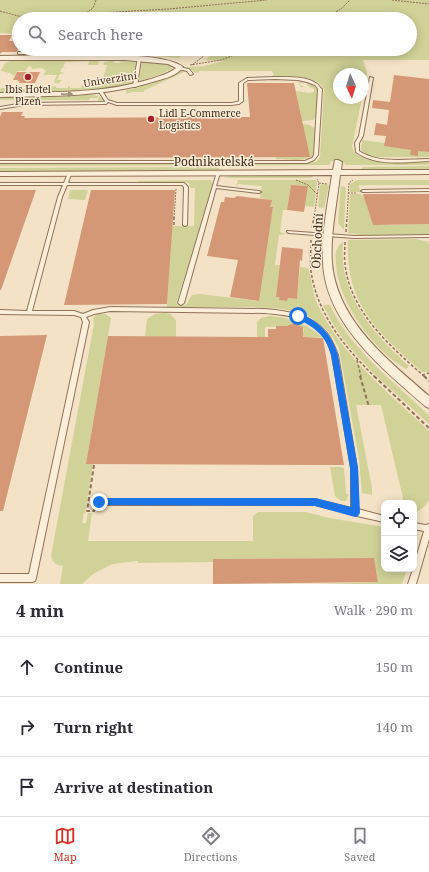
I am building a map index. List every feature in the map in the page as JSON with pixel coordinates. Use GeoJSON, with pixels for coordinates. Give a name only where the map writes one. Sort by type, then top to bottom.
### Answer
{"type":"FeatureCollection","features":[{"type":"Feature","properties":{"kind":"street"},"geometry":{"type":"LineString","coordinates":[[1,60],[48,58],[139,58],[162,60],[179,67]]}},
{"type":"Feature","properties":{"kind":"street","name":"Univerzitní"},"geometry":{"type":"LineString","coordinates":[[0,95],[101,92],[135,86],[163,77],[179,67]]}},
{"type":"Feature","properties":{"kind":"street","name":"Obchodní"},"geometry":{"type":"LineString","coordinates":[[338,162],[328,235],[327,266],[337,300],[346,317],[362,340],[381,360],[429,403]]}},
{"type":"Feature","properties":{"kind":"street","name":"Podnikatelská"},"geometry":{"type":"LineString","coordinates":[[0,174],[429,172]]}},
{"type":"Feature","properties":{"kind":"lane"},"geometry":{"type":"LineString","coordinates":[[135,86],[139,58]]}},
{"type":"Feature","properties":{"kind":"lane"},"geometry":{"type":"LineString","coordinates":[[179,67],[188,70],[191,74]]}},
{"type":"Feature","properties":{"kind":"lane"},"geometry":{"type":"LineString","coordinates":[[371,78],[361,136],[357,143],[357,151],[363,156],[378,160],[429,160]]}},
{"type":"Feature","properties":{"kind":"lane"},"geometry":{"type":"LineString","coordinates":[[0,162],[306,162],[313,159],[316,155],[320,90],[319,86],[308,80],[243,80],[241,86],[241,101],[238,103],[117,104],[107,101],[101,92]]}},
{"type":"Feature","properties":{"kind":"lane"},"geometry":{"type":"LineString","coordinates":[[0,108],[24,104],[93,104],[106,103],[107,101]]}},
{"type":"Feature","properties":{"kind":"lane"},"geometry":{"type":"LineString","coordinates":[[181,302],[218,173]]}},
{"type":"Feature","properties":{"kind":"lane"},"geometry":{"type":"LineString","coordinates":[[29,312],[64,184],[69,174]]}},
{"type":"Feature","properties":{"kind":"lane"},"geometry":{"type":"LineString","coordinates":[[0,184],[183,184],[186,187],[185,225]]}},
{"type":"Feature","properties":{"kind":"lane"},"geometry":{"type":"LineString","coordinates":[[214,187],[259,192]]}},
{"type":"Feature","properties":{"kind":"lane"},"geometry":{"type":"LineString","coordinates":[[363,191],[429,190]]}},
{"type":"Feature","properties":{"kind":"lane"},"geometry":{"type":"LineString","coordinates":[[289,232],[346,236],[429,236]]}},
{"type":"Feature","properties":{"kind":"lane"},"geometry":{"type":"LineString","coordinates":[[83,316],[110,309],[265,311],[284,312],[298,316],[318,326],[329,340],[335,355],[354,468],[355,513]]}},
{"type":"Feature","properties":{"kind":"lane"},"geometry":{"type":"LineString","coordinates":[[0,312],[74,312],[83,316],[86,322],[32,578],[0,578]]}},
{"type":"Feature","properties":{"kind":"lane"},"geometry":{"type":"LineString","coordinates":[[99,502],[315,502],[381,518]]}},
{"type":"Feature","properties":{"kind":"lane"},"geometry":{"type":"LineString","coordinates":[[412,584],[429,528],[417,526]]}},
{"type":"Feature","properties":{"kind":"path"},"geometry":{"type":"LineString","coordinates":[[87,12],[93,8],[96,0]]}},
{"type":"Feature","properties":{"kind":"path"},"geometry":{"type":"LineString","coordinates":[[106,12],[168,9],[267,0]]}},
{"type":"Feature","properties":{"kind":"path"},"geometry":{"type":"LineString","coordinates":[[336,12],[350,0]]}},
{"type":"Feature","properties":{"kind":"path"},"geometry":{"type":"LineString","coordinates":[[392,0],[429,4]]}},
{"type":"Feature","properties":{"kind":"path"},"geometry":{"type":"LineString","coordinates":[[0,11],[12,14]]}},
{"type":"Feature","properties":{"kind":"path"},"geometry":{"type":"LineString","coordinates":[[192,65],[204,56]]}},
{"type":"Feature","properties":{"kind":"path"},"geometry":{"type":"LineString","coordinates":[[179,67],[217,62],[236,56]]}},
{"type":"Feature","properties":{"kind":"path"},"geometry":{"type":"LineString","coordinates":[[292,179],[308,185],[317,194]]}},
{"type":"Feature","properties":{"kind":"path"},"geometry":{"type":"LineString","coordinates":[[355,179],[349,183],[345,267],[352,292],[358,305],[374,328],[398,354],[429,381]]}},
{"type":"Feature","properties":{"kind":"path"},"geometry":{"type":"LineString","coordinates":[[174,225],[176,189]]}},
{"type":"Feature","properties":{"kind":"path"},"geometry":{"type":"LineString","coordinates":[[358,360],[357,364],[369,407]]}},
{"type":"Feature","properties":{"kind":"path"},"geometry":{"type":"LineString","coordinates":[[422,374],[429,373]]}},
{"type":"Feature","properties":{"kind":"path"},"geometry":{"type":"LineString","coordinates":[[94,465],[87,511],[94,511],[99,502]]}},
{"type":"Feature","properties":{"kind":"green space"},"geometry":{"type":"Polygon","coordinates":[[[0,0],[429,0],[429,60],[363,60],[366,68],[333,68],[333,104],[361,104],[352,147],[356,154],[374,161],[398,163],[429,162],[429,165],[346,165],[342,161],[331,161],[329,165],[0,166],[0,164],[254,164],[316,162],[320,157],[324,89],[320,84],[308,78],[273,78],[274,75],[272,71],[199,71],[198,73],[194,72],[189,67],[204,66],[224,61],[205,60],[210,56],[417,56],[417,12],[12,12],[12,34],[0,33],[0,0]]]}},
{"type":"Feature","properties":{"kind":"green space"},"geometry":{"type":"Polygon","coordinates":[[[156,56],[180,56],[179,58],[156,56]]]}},
{"type":"Feature","properties":{"kind":"green space"},"geometry":{"type":"Polygon","coordinates":[[[16,59],[95,59],[99,62],[98,65],[88,65],[89,61],[65,62],[63,67],[67,67],[62,68],[60,72],[65,73],[60,74],[57,80],[62,80],[58,84],[54,82],[57,75],[43,75],[46,71],[42,68],[32,69],[31,66],[25,71],[17,71],[14,76],[10,73],[1,71],[5,63],[16,59]]]}},
{"type":"Feature","properties":{"kind":"green space"},"geometry":{"type":"Polygon","coordinates":[[[116,60],[113,63],[120,63],[121,61],[136,62],[133,82],[122,86],[89,91],[49,93],[0,92],[1,88],[33,89],[56,86],[56,88],[68,88],[68,86],[70,86],[70,88],[81,88],[82,85],[84,85],[84,88],[101,86],[107,65],[103,65],[104,62],[116,60]]]}},
{"type":"Feature","properties":{"kind":"green space"},"geometry":{"type":"Polygon","coordinates":[[[142,61],[169,64],[172,69],[139,81],[142,61]]]}},
{"type":"Feature","properties":{"kind":"green space"},"geometry":{"type":"Polygon","coordinates":[[[181,71],[188,72],[184,72],[143,91],[145,92],[132,92],[126,94],[126,90],[154,83],[181,71]]]}},
{"type":"Feature","properties":{"kind":"green space"},"geometry":{"type":"Polygon","coordinates":[[[299,82],[309,83],[318,88],[316,116],[313,120],[302,121],[296,91],[309,93],[314,92],[314,89],[308,86],[307,83],[300,83],[301,86],[304,86],[301,88],[299,82]]]}},
{"type":"Feature","properties":{"kind":"green space"},"geometry":{"type":"Polygon","coordinates":[[[94,95],[103,98],[105,102],[97,102],[99,98],[90,98],[89,100],[0,100],[3,96],[94,95]]]}},
{"type":"Feature","properties":{"kind":"green space"},"geometry":{"type":"Polygon","coordinates":[[[303,124],[310,125],[315,129],[313,155],[300,160],[276,159],[276,157],[303,124]]]}},
{"type":"Feature","properties":{"kind":"green space"},"geometry":{"type":"Polygon","coordinates":[[[362,140],[385,143],[385,146],[429,152],[429,157],[373,157],[367,155],[361,150],[362,140]]]}},
{"type":"Feature","properties":{"kind":"green space"},"geometry":{"type":"Polygon","coordinates":[[[429,166],[429,170],[360,170],[363,167],[429,166]]]}},
{"type":"Feature","properties":{"kind":"green space"},"geometry":{"type":"Polygon","coordinates":[[[218,167],[220,170],[212,171],[0,171],[0,168],[218,167]]]}},
{"type":"Feature","properties":{"kind":"green space"},"geometry":{"type":"Polygon","coordinates":[[[232,176],[314,176],[311,178],[224,178],[232,176]]]}},
{"type":"Feature","properties":{"kind":"green space"},"geometry":{"type":"Polygon","coordinates":[[[211,180],[213,185],[176,304],[186,305],[192,295],[199,294],[258,301],[273,207],[270,207],[271,200],[260,198],[262,186],[238,184],[236,187],[238,180],[316,180],[314,207],[305,206],[308,186],[291,185],[287,210],[283,210],[280,232],[286,234],[279,235],[275,265],[280,265],[276,297],[280,297],[280,300],[287,301],[288,298],[297,299],[300,267],[308,268],[317,303],[339,340],[352,357],[429,431],[429,500],[425,506],[417,512],[417,500],[403,500],[381,405],[356,405],[372,488],[372,495],[362,493],[359,459],[339,348],[330,334],[319,323],[307,316],[293,311],[263,307],[167,307],[172,226],[194,226],[195,188],[190,188],[190,184],[186,182],[138,181],[211,180]]]}},
{"type":"Feature","properties":{"kind":"green space"},"geometry":{"type":"Polygon","coordinates":[[[357,180],[429,180],[429,185],[359,185],[360,192],[350,192],[350,184],[357,180]]]}},
{"type":"Feature","properties":{"kind":"green space"},"geometry":{"type":"Polygon","coordinates":[[[320,185],[329,185],[324,208],[318,207],[320,185]]]}},
{"type":"Feature","properties":{"kind":"green space"},"geometry":{"type":"Polygon","coordinates":[[[341,186],[345,187],[346,189],[344,230],[338,223],[341,186]]]}},
{"type":"Feature","properties":{"kind":"green space"},"geometry":{"type":"Polygon","coordinates":[[[88,190],[85,200],[68,199],[70,191],[88,190]]]}},
{"type":"Feature","properties":{"kind":"green space"},"geometry":{"type":"Polygon","coordinates":[[[350,194],[361,194],[364,196],[373,225],[429,224],[429,234],[360,235],[348,233],[350,194]]]}},
{"type":"Feature","properties":{"kind":"green space"},"geometry":{"type":"Polygon","coordinates":[[[416,239],[429,242],[429,372],[422,372],[378,330],[358,300],[352,282],[349,263],[348,240],[416,239]]]}},
{"type":"Feature","properties":{"kind":"green space"},"geometry":{"type":"Polygon","coordinates":[[[343,242],[343,261],[346,279],[352,295],[360,311],[382,340],[409,366],[406,369],[394,361],[370,338],[360,324],[343,294],[338,279],[336,252],[338,246],[343,242]]]}},
{"type":"Feature","properties":{"kind":"green space"},"geometry":{"type":"Polygon","coordinates":[[[323,305],[330,305],[349,336],[361,351],[429,415],[429,424],[356,355],[332,323],[323,305]]]}},
{"type":"Feature","properties":{"kind":"green space"},"geometry":{"type":"Polygon","coordinates":[[[97,314],[105,314],[111,318],[86,464],[93,464],[82,523],[86,523],[88,513],[92,513],[88,541],[253,541],[253,516],[258,512],[305,512],[329,518],[381,527],[381,572],[406,572],[402,584],[320,584],[378,582],[374,558],[213,559],[213,562],[138,563],[138,561],[112,564],[93,574],[82,584],[60,584],[63,566],[55,563],[51,556],[94,324],[93,318],[97,314]]]}},
{"type":"Feature","properties":{"kind":"green space"},"geometry":{"type":"Polygon","coordinates":[[[155,314],[170,314],[176,320],[176,337],[145,336],[147,319],[155,314]]]}},
{"type":"Feature","properties":{"kind":"green space"},"geometry":{"type":"Polygon","coordinates":[[[270,316],[298,322],[323,337],[269,337],[302,334],[304,330],[303,327],[294,323],[288,326],[265,327],[265,337],[257,337],[257,322],[261,318],[270,316]]]}},
{"type":"Feature","properties":{"kind":"green space"},"geometry":{"type":"Polygon","coordinates":[[[330,467],[344,468],[346,494],[349,494],[346,501],[341,501],[335,496],[330,467]]]}},
{"type":"Feature","properties":{"kind":"building"},"geometry":{"type":"Polygon","coordinates":[[[0,35],[12,35],[9,41],[12,41],[12,52],[2,52],[0,54],[0,35]]]}},
{"type":"Feature","properties":{"kind":"building"},"geometry":{"type":"Polygon","coordinates":[[[17,72],[40,72],[35,83],[19,83],[20,81],[17,81],[18,80],[13,80],[17,72]]]}},
{"type":"Feature","properties":{"kind":"building"},"geometry":{"type":"Polygon","coordinates":[[[394,75],[429,79],[429,152],[418,151],[418,156],[410,155],[411,150],[384,146],[386,136],[374,135],[376,123],[387,125],[389,110],[372,108],[373,100],[390,102],[394,75]]]}},
{"type":"Feature","properties":{"kind":"building","name":"Lidl E-Commerce Logistics"},"geometry":{"type":"Polygon","coordinates":[[[247,83],[294,83],[310,157],[0,158],[0,117],[2,112],[23,112],[21,116],[25,116],[24,118],[250,117],[247,83]]]}},
{"type":"Feature","properties":{"kind":"building"},"geometry":{"type":"Polygon","coordinates":[[[291,185],[308,186],[304,212],[287,210],[291,185]]]}},
{"type":"Feature","properties":{"kind":"building"},"geometry":{"type":"Polygon","coordinates":[[[0,190],[36,190],[1,290],[0,290],[0,190]]]}},
{"type":"Feature","properties":{"kind":"building"},"geometry":{"type":"Polygon","coordinates":[[[91,190],[175,190],[167,304],[64,305],[91,190]]]}},
{"type":"Feature","properties":{"kind":"building"},"geometry":{"type":"Polygon","coordinates":[[[363,194],[429,194],[429,224],[373,225],[363,194]]]}},
{"type":"Feature","properties":{"kind":"building"},"geometry":{"type":"Polygon","coordinates":[[[237,196],[272,200],[270,207],[273,207],[259,301],[230,297],[238,260],[207,256],[221,202],[224,202],[225,197],[234,198],[237,196]]]}},
{"type":"Feature","properties":{"kind":"building"},"geometry":{"type":"Polygon","coordinates":[[[282,247],[303,249],[302,261],[300,260],[297,299],[288,298],[287,301],[279,300],[280,297],[276,297],[282,247]]]}},
{"type":"Feature","properties":{"kind":"building"},"geometry":{"type":"Polygon","coordinates":[[[294,323],[303,327],[303,337],[323,338],[344,465],[86,464],[108,336],[268,337],[268,329],[276,329],[276,326],[287,326],[294,323]]]}},
{"type":"Feature","properties":{"kind":"building"},"geometry":{"type":"Polygon","coordinates":[[[47,335],[3,511],[0,511],[0,336],[47,335]]]}},
{"type":"Feature","properties":{"kind":"building"},"geometry":{"type":"Polygon","coordinates":[[[374,558],[378,582],[213,584],[213,559],[374,558]]]}},
{"type":"Feature","properties":{"kind":"place","name":"Ibis Hotel Plzeň"},"geometry":{"type":"Point","coordinates":[28,77]}},
{"type":"Feature","properties":{"kind":"place","name":"Lidl E-Commerce Logistics"},"geometry":{"type":"Point","coordinates":[151,119]}},
{"type":"Feature","properties":{"kind":"route"},"geometry":{"type":"LineString","coordinates":[[99,502],[315,502],[355,513],[356,494],[354,468],[332,344],[318,326],[298,316]]}}]}
